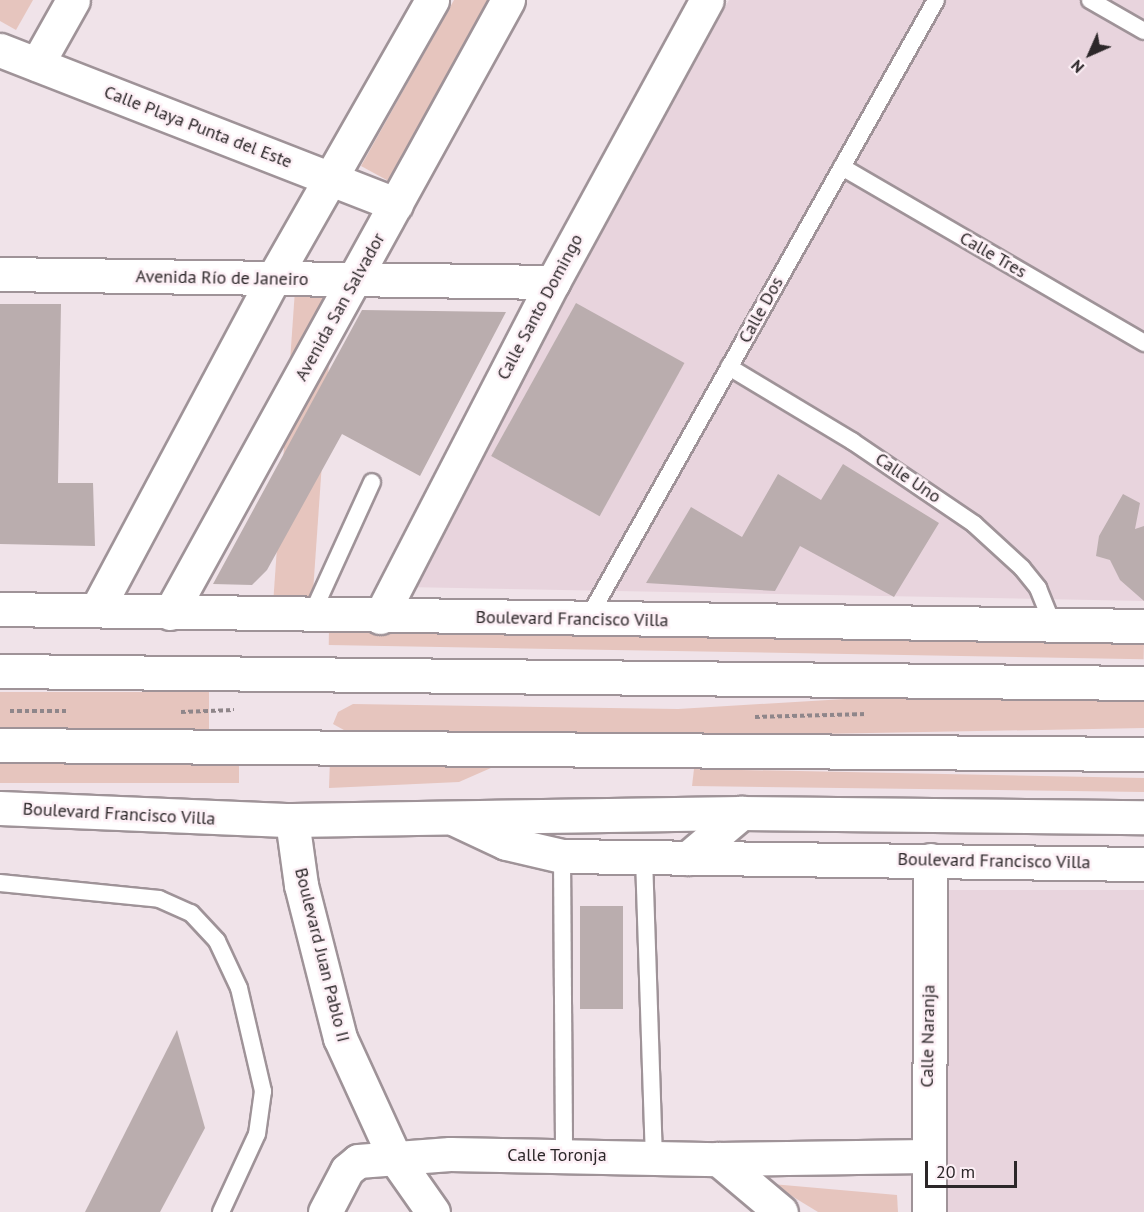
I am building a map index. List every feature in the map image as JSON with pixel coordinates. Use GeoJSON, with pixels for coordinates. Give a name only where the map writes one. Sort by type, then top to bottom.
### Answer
{"type":"FeatureCollection","features":[{"type":"Feature","properties":{"kind":"street"},"geometry":{"type":"LineString","coordinates":[[38,64],[73,0]]}},
{"type":"Feature","properties":{"kind":"street"},"geometry":{"type":"LineString","coordinates":[[97,609],[273,279],[332,180],[432,0]]}},
{"type":"Feature","properties":{"kind":"street","name":"Avenida San Salvador"},"geometry":{"type":"LineString","coordinates":[[170,613],[508,0]]}},
{"type":"Feature","properties":{"kind":"street","name":"Calle Santo Domingo"},"geometry":{"type":"LineString","coordinates":[[380,617],[553,282],[707,0]]}},
{"type":"Feature","properties":{"kind":"street","name":"Calle Playa Punta del Este"},"geometry":{"type":"LineString","coordinates":[[0,50],[396,204]]}},
{"type":"Feature","properties":{"kind":"street","name":"Avenida Río de Janeiro"},"geometry":{"type":"LineString","coordinates":[[0,274],[354,282],[553,282]]}},
{"type":"Feature","properties":{"kind":"street","name":"Boulevard Francisco Villa"},"geometry":{"type":"LineString","coordinates":[[0,609],[97,609],[310,616],[1144,627]]}},
{"type":"Feature","properties":{"kind":"street"},"geometry":{"type":"LineString","coordinates":[[0,671],[1144,683]]}},
{"type":"Feature","properties":{"kind":"street"},"geometry":{"type":"LineString","coordinates":[[0,745],[1144,754]]}},
{"type":"Feature","properties":{"kind":"street","name":"Boulevard Francisco Villa"},"geometry":{"type":"LineString","coordinates":[[0,808],[292,820],[741,813],[1144,817]]}},
{"type":"Feature","properties":{"kind":"street"},"geometry":{"type":"LineString","coordinates":[[688,858],[741,813]]}},
{"type":"Feature","properties":{"kind":"street","name":"Boulevard Francisco Villa"},"geometry":{"type":"LineString","coordinates":[[455,819],[507,843],[562,856],[1144,864]]}},
{"type":"Feature","properties":{"kind":"street","name":"Boulevard Juan Pablo II"},"geometry":{"type":"LineString","coordinates":[[292,820],[301,885],[340,1038],[395,1158],[433,1212]]}},
{"type":"Feature","properties":{"kind":"street","name":"Calle Naranja"},"geometry":{"type":"LineString","coordinates":[[929,1212],[927,1156],[930,860]]}},
{"type":"Feature","properties":{"kind":"street","name":"Calle Toronja"},"geometry":{"type":"LineString","coordinates":[[325,1212],[346,1170],[358,1161],[450,1154],[654,1156],[718,1159],[927,1156]]}},
{"type":"Feature","properties":{"kind":"street"},"geometry":{"type":"LineString","coordinates":[[718,1159],[782,1212]]}},
{"type":"Feature","properties":{"kind":"lane","name":"Calle Dos"},"geometry":{"type":"LineString","coordinates":[[587,620],[936,0]]}},
{"type":"Feature","properties":{"kind":"lane"},"geometry":{"type":"LineString","coordinates":[[1090,0],[1144,31]]}},
{"type":"Feature","properties":{"kind":"lane","name":"Calle Tres"},"geometry":{"type":"LineString","coordinates":[[842,167],[1144,343]]}},
{"type":"Feature","properties":{"kind":"lane","name":"Calle Uno"},"geometry":{"type":"LineString","coordinates":[[729,367],[852,441],[974,524],[1022,568],[1038,588],[1053,625]]}},
{"type":"Feature","properties":{"kind":"lane"},"geometry":{"type":"LineString","coordinates":[[310,616],[372,482]]}},
{"type":"Feature","properties":{"kind":"lane"},"geometry":{"type":"LineString","coordinates":[[562,856],[564,1155]]}},
{"type":"Feature","properties":{"kind":"lane"},"geometry":{"type":"LineString","coordinates":[[644,858],[654,1156]]}},
{"type":"Feature","properties":{"kind":"lane"},"geometry":{"type":"LineString","coordinates":[[0,883],[159,899],[191,914],[217,941],[238,988],[263,1090],[257,1134],[221,1212]]}},
{"type":"Feature","properties":{"kind":"shaded area"},"geometry":{"type":"Polygon","coordinates":[[[0,0],[33,0],[16,30],[0,21],[0,0]]]}},
{"type":"Feature","properties":{"kind":"shaded area"},"geometry":{"type":"Polygon","coordinates":[[[454,0],[494,0],[394,184],[361,166],[454,0]]]}},
{"type":"Feature","properties":{"kind":"shaded area"},"geometry":{"type":"Polygon","coordinates":[[[729,0],[1144,0],[1144,601],[405,587],[729,0]]]}},
{"type":"Feature","properties":{"kind":"shaded area"},"geometry":{"type":"Polygon","coordinates":[[[295,290],[334,293],[310,629],[271,626],[295,290]]]}},
{"type":"Feature","properties":{"kind":"shaded area"},"geometry":{"type":"Polygon","coordinates":[[[329,629],[1144,643],[1144,659],[329,645],[329,629]]]}},
{"type":"Feature","properties":{"kind":"shaded area"},"geometry":{"type":"Polygon","coordinates":[[[977,691],[1144,698],[1144,728],[499,740],[353,735],[333,724],[338,712],[353,704],[678,709],[977,691]]]}},
{"type":"Feature","properties":{"kind":"shaded area"},"geometry":{"type":"Polygon","coordinates":[[[0,692],[209,692],[209,733],[0,733],[0,692]]]}},
{"type":"Feature","properties":{"kind":"shaded area"},"geometry":{"type":"Polygon","coordinates":[[[330,760],[500,764],[459,782],[329,788],[330,760]]]}},
{"type":"Feature","properties":{"kind":"shaded area"},"geometry":{"type":"Polygon","coordinates":[[[0,762],[239,762],[239,783],[0,783],[0,762]]]}},
{"type":"Feature","properties":{"kind":"shaded area"},"geometry":{"type":"Polygon","coordinates":[[[694,769],[1144,778],[1144,792],[692,786],[694,769]]]}},
{"type":"Feature","properties":{"kind":"shaded area"},"geometry":{"type":"Polygon","coordinates":[[[942,890],[1144,890],[1144,1212],[942,1212],[942,890]]]}},
{"type":"Feature","properties":{"kind":"shaded area"},"geometry":{"type":"Polygon","coordinates":[[[772,1184],[897,1195],[898,1212],[818,1212],[772,1184]]]}},
{"type":"Feature","properties":{"kind":"building"},"geometry":{"type":"Polygon","coordinates":[[[576,303],[684,363],[600,516],[491,456],[576,303]]]}},
{"type":"Feature","properties":{"kind":"building"},"geometry":{"type":"Polygon","coordinates":[[[0,304],[61,304],[58,483],[93,483],[95,546],[0,544],[0,304]]]}},
{"type":"Feature","properties":{"kind":"building"},"geometry":{"type":"Polygon","coordinates":[[[362,310],[506,312],[420,476],[342,434],[267,570],[252,585],[213,584],[362,310]]]}},
{"type":"Feature","properties":{"kind":"building"},"geometry":{"type":"Polygon","coordinates":[[[843,464],[939,523],[894,597],[800,546],[775,591],[646,583],[691,507],[742,537],[778,474],[821,500],[843,464]]]}},
{"type":"Feature","properties":{"kind":"building"},"geometry":{"type":"Polygon","coordinates":[[[1123,494],[1140,503],[1135,529],[1144,526],[1144,601],[1120,580],[1110,560],[1096,556],[1099,536],[1123,494]]]}},
{"type":"Feature","properties":{"kind":"building"},"geometry":{"type":"Polygon","coordinates":[[[580,906],[623,906],[623,1009],[580,1009],[580,906]]]}},
{"type":"Feature","properties":{"kind":"building"},"geometry":{"type":"Polygon","coordinates":[[[177,1030],[205,1128],[160,1212],[85,1212],[177,1030]]]}}]}
